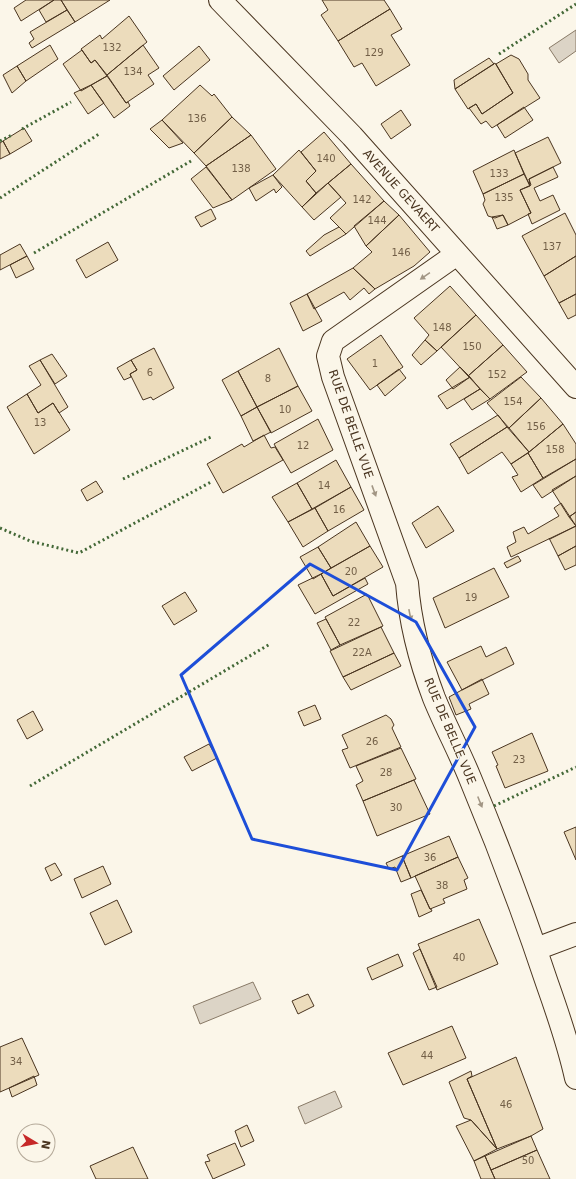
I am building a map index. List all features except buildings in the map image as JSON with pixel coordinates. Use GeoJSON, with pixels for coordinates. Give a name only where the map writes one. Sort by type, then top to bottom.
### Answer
{"type":"FeatureCollection","features":[{"type":"Feature","properties":{"kind":"street","name":"AVENUE GEVAERT"},"geometry":{"type":"LineString","coordinates":[[220,0],[352,136],[576,387]]}},
{"type":"Feature","properties":{"kind":"street","name":"RUE DE BELLE VUE"},"geometry":{"type":"LineString","coordinates":[[456,254],[333,341],[328,356],[340,400],[407,583],[409,609],[416,644],[435,699],[455,742],[481,806],[536,949],[576,1078]]}},
{"type":"Feature","properties":{"kind":"street"},"geometry":{"type":"LineString","coordinates":[[536,949],[576,934]]}},
{"type":"Feature","properties":{"kind":"highlighted area"},"geometry":{"type":"Polygon","coordinates":[[[310,564],[416,622],[475,727],[397,870],[252,839],[181,675],[310,564]]]}},
{"type":"Feature","properties":{"kind":"shaded area"},"geometry":{"type":"Polygon","coordinates":[[[576,30],[576,51],[559,63],[549,48],[576,30]]]}},
{"type":"Feature","properties":{"kind":"shaded area"},"geometry":{"type":"Polygon","coordinates":[[[253,982],[261,999],[200,1024],[193,1006],[253,982]]]}},
{"type":"Feature","properties":{"kind":"shaded area"},"geometry":{"type":"Polygon","coordinates":[[[335,1091],[342,1107],[305,1124],[298,1107],[335,1091]]]}},
{"type":"Feature","properties":{"kind":"hedge"},"geometry":{"type":"LineString","coordinates":[[499,54],[576,4]]}},
{"type":"Feature","properties":{"kind":"hedge"},"geometry":{"type":"LineString","coordinates":[[22,129],[71,102]]}},
{"type":"Feature","properties":{"kind":"hedge"},"geometry":{"type":"LineString","coordinates":[[0,198],[99,134]]}},
{"type":"Feature","properties":{"kind":"hedge"},"geometry":{"type":"LineString","coordinates":[[0,141],[12,135]]}},
{"type":"Feature","properties":{"kind":"hedge"},"geometry":{"type":"LineString","coordinates":[[34,253],[191,161]]}},
{"type":"Feature","properties":{"kind":"hedge"},"geometry":{"type":"LineString","coordinates":[[123,479],[211,437]]}},
{"type":"Feature","properties":{"kind":"hedge"},"geometry":{"type":"LineString","coordinates":[[0,528],[30,541],[79,553],[211,482]]}},
{"type":"Feature","properties":{"kind":"hedge"},"geometry":{"type":"LineString","coordinates":[[30,786],[270,644]]}},
{"type":"Feature","properties":{"kind":"hedge"},"geometry":{"type":"LineString","coordinates":[[494,806],[576,767]]}}]}
